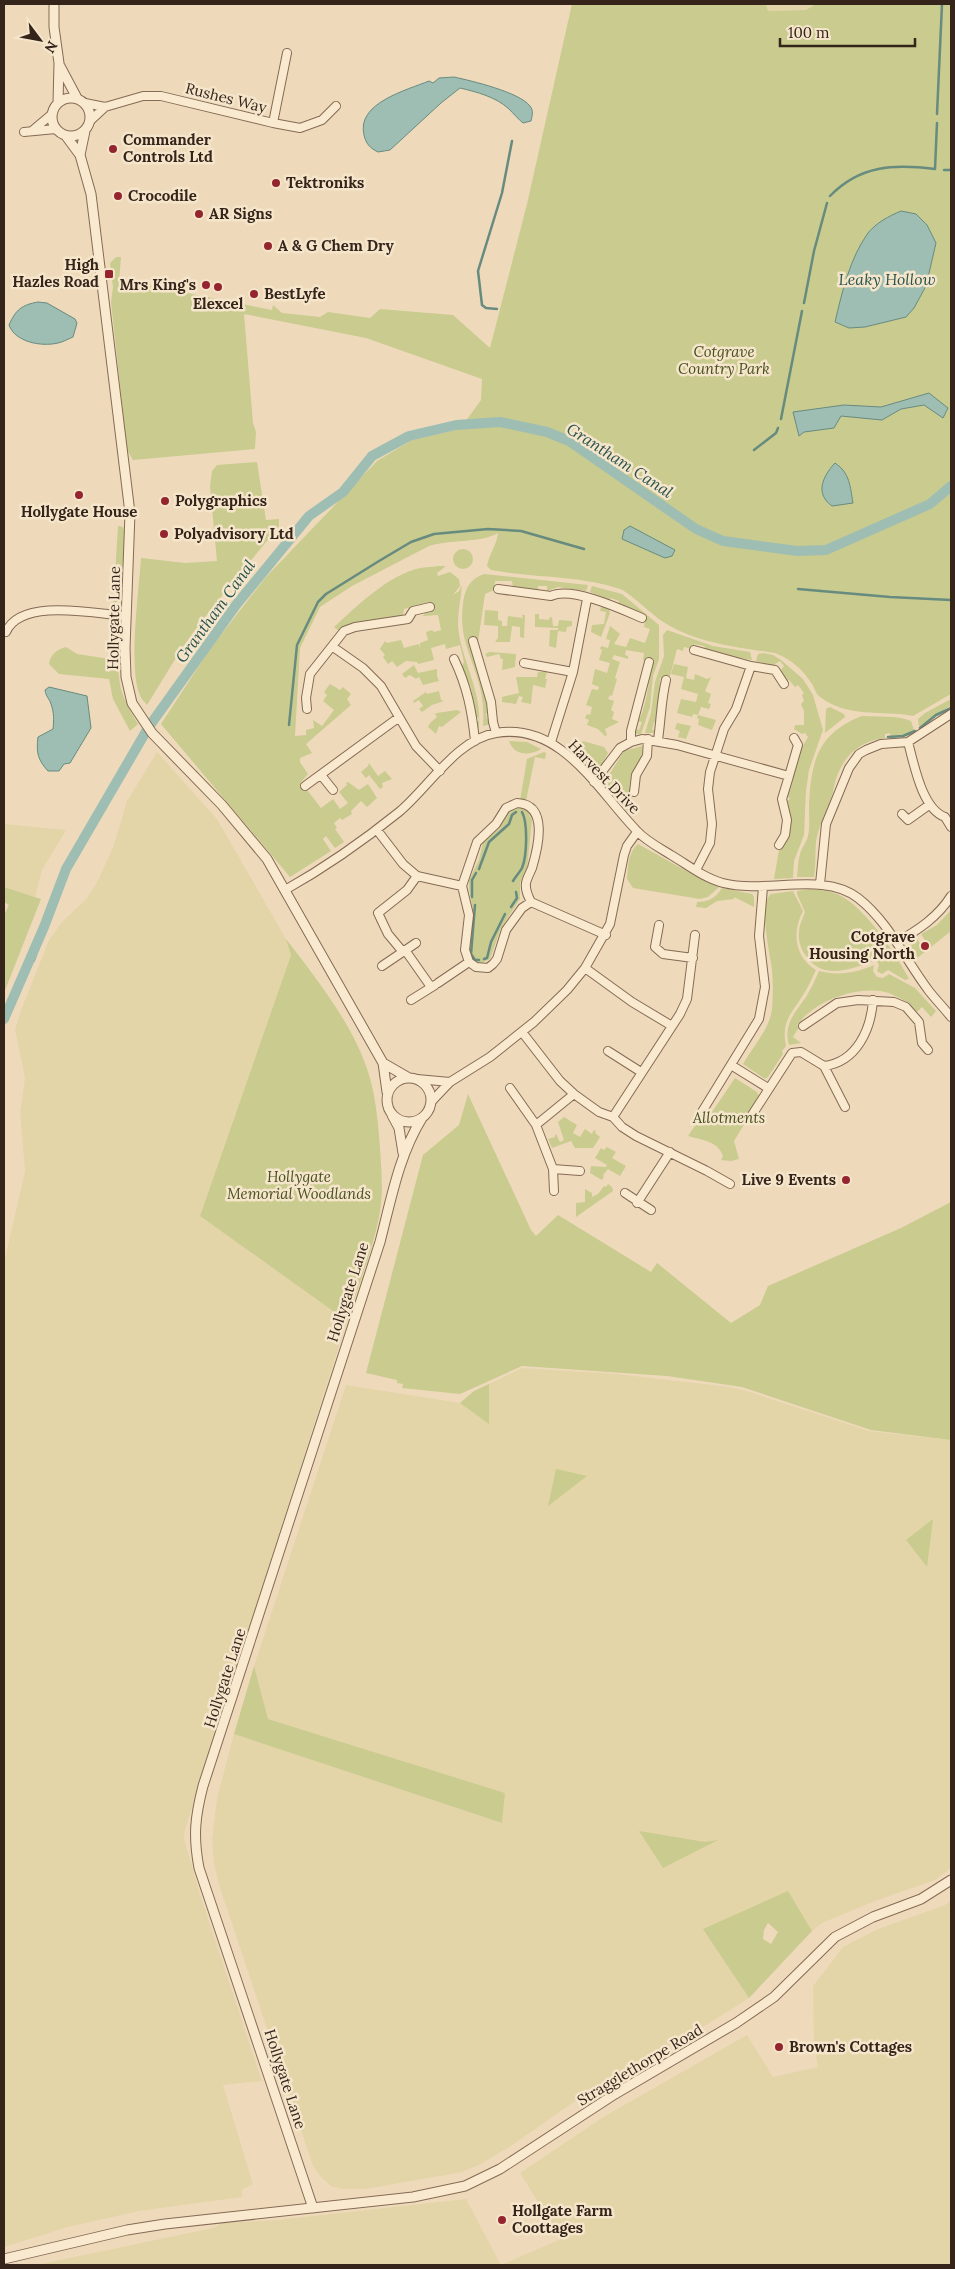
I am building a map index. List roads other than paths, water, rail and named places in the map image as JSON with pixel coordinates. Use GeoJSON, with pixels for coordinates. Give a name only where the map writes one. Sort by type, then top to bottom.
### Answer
{"type":"FeatureCollection","features":[{"type":"Feature","properties":{"kind":"street"},"geometry":{"type":"LineString","coordinates":[[32,130],[52,114],[58,103],[59,63],[54,27],[54,4]]}},
{"type":"Feature","properties":{"kind":"street"},"geometry":{"type":"LineString","coordinates":[[273,123],[287,53]]}},
{"type":"Feature","properties":{"kind":"street"},"geometry":{"type":"LineString","coordinates":[[59,63],[77,98],[85,104],[90,112],[91,120]]}},
{"type":"Feature","properties":{"kind":"street","name":"Rushes Way"},"geometry":{"type":"LineString","coordinates":[[105,107],[143,96],[161,96],[300,128],[322,120],[336,106]]}},
{"type":"Feature","properties":{"kind":"street"},"geometry":{"type":"LineString","coordinates":[[58,103],[67,98],[77,98]]}},
{"type":"Feature","properties":{"kind":"street"},"geometry":{"type":"LineString","coordinates":[[85,104],[105,107]]}},
{"type":"Feature","properties":{"kind":"street"},"geometry":{"type":"LineString","coordinates":[[91,120],[105,107]]}},
{"type":"Feature","properties":{"kind":"street"},"geometry":{"type":"LineString","coordinates":[[24,132],[56,129],[52,114]]}},
{"type":"Feature","properties":{"kind":"street","name":"Hollygate Lane"},"geometry":{"type":"LineString","coordinates":[[80,155],[85,131],[91,120]]}},
{"type":"Feature","properties":{"kind":"street","name":"Hollygate Lane"},"geometry":{"type":"LineString","coordinates":[[56,129],[66,136],[80,155],[91,194],[98,240],[130,513],[124,648],[126,677],[132,703],[152,733],[235,820],[267,859],[383,1063],[387,1092]]}},
{"type":"Feature","properties":{"kind":"street"},"geometry":{"type":"LineString","coordinates":[[66,136],[76,136],[85,131]]}},
{"type":"Feature","properties":{"kind":"street"},"geometry":{"type":"LineString","coordinates":[[498,589],[551,596],[559,592],[574,593],[587,599],[612,605],[642,618]]}},
{"type":"Feature","properties":{"kind":"street"},"geometry":{"type":"LineString","coordinates":[[551,742],[573,672],[587,599]]}},
{"type":"Feature","properties":{"kind":"street"},"geometry":{"type":"LineString","coordinates":[[307,709],[306,698],[310,674],[333,647],[341,634],[349,629],[408,618],[413,611],[430,607]]}},
{"type":"Feature","properties":{"kind":"street"},"geometry":{"type":"LineString","coordinates":[[7,626],[41,611],[64,610],[126,616]]}},
{"type":"Feature","properties":{"kind":"street"},"geometry":{"type":"LineString","coordinates":[[473,641],[491,702],[496,733]]}},
{"type":"Feature","properties":{"kind":"street"},"geometry":{"type":"LineString","coordinates":[[333,647],[363,668],[381,686],[416,746],[440,771]]}},
{"type":"Feature","properties":{"kind":"street"},"geometry":{"type":"LineString","coordinates":[[694,650],[751,666],[775,670],[784,684]]}},
{"type":"Feature","properties":{"kind":"street"},"geometry":{"type":"LineString","coordinates":[[454,659],[465,682],[470,700],[475,741]]}},
{"type":"Feature","properties":{"kind":"street"},"geometry":{"type":"LineString","coordinates":[[631,742],[631,731],[648,662]]}},
{"type":"Feature","properties":{"kind":"street"},"geometry":{"type":"LineString","coordinates":[[524,663],[573,672]]}},
{"type":"Feature","properties":{"kind":"street"},"geometry":{"type":"LineString","coordinates":[[696,870],[710,844],[712,824],[708,789],[715,756],[724,729],[736,709],[751,666]]}},
{"type":"Feature","properties":{"kind":"street"},"geometry":{"type":"LineString","coordinates":[[658,740],[662,715],[662,698],[666,680]]}},
{"type":"Feature","properties":{"kind":"street"},"geometry":{"type":"LineString","coordinates":[[820,884],[826,824],[849,768],[859,754],[872,747],[908,742],[951,714]]}},
{"type":"Feature","properties":{"kind":"street"},"geometry":{"type":"LineString","coordinates":[[305,786],[398,718]]}},
{"type":"Feature","properties":{"kind":"street","name":"Harvest Drive"},"geometry":{"type":"LineString","coordinates":[[285,890],[331,864],[377,830],[415,798],[464,747],[496,733],[525,734],[551,742],[594,782],[637,832],[710,878],[724,883],[763,887],[820,884],[836,887],[859,899],[897,942],[931,993],[951,1017]]}},
{"type":"Feature","properties":{"kind":"street"},"geometry":{"type":"LineString","coordinates":[[779,845],[785,835],[787,820],[782,799],[798,745],[794,738]]}},
{"type":"Feature","properties":{"kind":"street"},"geometry":{"type":"LineString","coordinates":[[634,792],[636,775],[647,756],[648,739]]}},
{"type":"Feature","properties":{"kind":"street"},"geometry":{"type":"LineString","coordinates":[[594,782],[624,745],[648,739],[658,740],[789,776]]}},
{"type":"Feature","properties":{"kind":"street"},"geometry":{"type":"LineString","coordinates":[[908,742],[929,805],[938,814],[948,814],[951,827]]}},
{"type":"Feature","properties":{"kind":"street"},"geometry":{"type":"LineString","coordinates":[[321,775],[333,790]]}},
{"type":"Feature","properties":{"kind":"street"},"geometry":{"type":"LineString","coordinates":[[531,902],[522,908],[506,930],[497,959],[493,964],[488,968],[476,967],[469,962],[465,950],[469,915],[462,886],[477,842],[496,824],[506,808],[517,803],[524,803],[533,808],[538,816],[536,853],[526,883],[527,894],[531,902],[606,935]]}},
{"type":"Feature","properties":{"kind":"street"},"geometry":{"type":"LineString","coordinates":[[902,814],[908,820],[929,805]]}},
{"type":"Feature","properties":{"kind":"street"},"geometry":{"type":"LineString","coordinates":[[377,830],[403,864],[417,876],[462,886]]}},
{"type":"Feature","properties":{"kind":"street"},"geometry":{"type":"LineString","coordinates":[[450,1082],[413,1078],[395,1082],[387,1092],[386,1102],[391,1113],[404,1121],[411,1122],[422,1118],[431,1102],[450,1082],[490,1058],[548,1009],[585,968],[606,935],[627,846],[637,832]]}},
{"type":"Feature","properties":{"kind":"street"},"geometry":{"type":"LineString","coordinates":[[417,876],[407,890],[378,913],[388,934],[435,985]]}},
{"type":"Feature","properties":{"kind":"street"},"geometry":{"type":"LineString","coordinates":[[700,1115],[759,1019],[763,1006],[764,988],[759,936],[763,887]]}},
{"type":"Feature","properties":{"kind":"street"},"geometry":{"type":"LineString","coordinates":[[897,942],[938,913],[951,896]]}},
{"type":"Feature","properties":{"kind":"street"},"geometry":{"type":"LineString","coordinates":[[659,925],[655,947],[664,954],[693,958]]}},
{"type":"Feature","properties":{"kind":"street"},"geometry":{"type":"LineString","coordinates":[[613,1117],[672,1026],[687,999],[695,935]]}},
{"type":"Feature","properties":{"kind":"street"},"geometry":{"type":"LineString","coordinates":[[382,966],[416,943]]}},
{"type":"Feature","properties":{"kind":"street"},"geometry":{"type":"LineString","coordinates":[[411,1000],[469,962]]}},
{"type":"Feature","properties":{"kind":"street"},"geometry":{"type":"LineString","coordinates":[[585,968],[632,1002],[672,1026]]}},
{"type":"Feature","properties":{"kind":"street"},"geometry":{"type":"LineString","coordinates":[[803,1026],[833,1004],[847,1001],[877,1000],[902,1004],[910,1010],[919,1022],[922,1043],[928,1050]]}},
{"type":"Feature","properties":{"kind":"street"},"geometry":{"type":"LineString","coordinates":[[824,1066],[853,1053],[870,1022],[877,1000]]}},
{"type":"Feature","properties":{"kind":"street"},"geometry":{"type":"LineString","coordinates":[[522,1032],[560,1081],[574,1094],[599,1112],[613,1117],[622,1127],[636,1136],[730,1184]]}},
{"type":"Feature","properties":{"kind":"street"},"geometry":{"type":"LineString","coordinates":[[608,1051],[641,1072]]}},
{"type":"Feature","properties":{"kind":"street"},"geometry":{"type":"LineString","coordinates":[[752,1114],[792,1053],[801,1052],[824,1066],[845,1107]]}},
{"type":"Feature","properties":{"kind":"street"},"geometry":{"type":"LineString","coordinates":[[383,1063],[428,1087],[431,1102]]}},
{"type":"Feature","properties":{"kind":"street"},"geometry":{"type":"LineString","coordinates":[[731,1065],[768,1088]]}},
{"type":"Feature","properties":{"kind":"street"},"geometry":{"type":"LineString","coordinates":[[510,1088],[536,1125],[553,1169],[554,1191]]}},
{"type":"Feature","properties":{"kind":"street"},"geometry":{"type":"LineString","coordinates":[[536,1125],[574,1094]]}},
{"type":"Feature","properties":{"kind":"street","name":"Hollygate Lane"},"geometry":{"type":"LineString","coordinates":[[391,1113],[399,1128],[403,1156]]}},
{"type":"Feature","properties":{"kind":"street","name":"Hollygate Lane"},"geometry":{"type":"LineString","coordinates":[[313,2208],[200,1868],[194,1843],[196,1815],[203,1786],[380,1242],[403,1156],[412,1134],[422,1118]]}},
{"type":"Feature","properties":{"kind":"street"},"geometry":{"type":"LineString","coordinates":[[637,1203],[670,1152]]}},
{"type":"Feature","properties":{"kind":"street"},"geometry":{"type":"LineString","coordinates":[[553,1169],[580,1171]]}},
{"type":"Feature","properties":{"kind":"street"},"geometry":{"type":"LineString","coordinates":[[625,1193],[637,1203],[651,1210]]}},
{"type":"Feature","properties":{"kind":"street","name":"Stragglethorpe Road"},"geometry":{"type":"LineString","coordinates":[[4,2259],[127,2230],[165,2224],[412,2197],[465,2186],[500,2169],[615,2094],[736,2023],[774,1997],[835,1937],[873,1916],[921,1899],[951,1880]]}},
{"type":"Feature","properties":{"kind":"water"},"geometry":{"type":"Polygon","coordinates":[[[454,77],[516,96],[530,106],[532,113],[531,121],[523,123],[498,101],[480,93],[460,88],[390,150],[378,152],[369,145],[364,135],[364,124],[368,114],[375,106],[385,99],[429,81],[433,83],[439,78],[454,77]]]}},
{"type":"Feature","properties":{"kind":"water","name":"Leaky Hollow"},"geometry":{"type":"Polygon","coordinates":[[[901,211],[916,214],[927,225],[936,243],[926,286],[914,308],[906,317],[865,327],[849,328],[835,322],[847,276],[856,253],[868,233],[875,226],[901,211]]]}},
{"type":"Feature","properties":{"kind":"water"},"geometry":{"type":"Polygon","coordinates":[[[38,302],[47,303],[75,319],[77,323],[73,337],[60,343],[37,344],[17,336],[12,331],[9,325],[17,311],[24,306],[38,302]]]}},
{"type":"Feature","properties":{"kind":"water"},"geometry":{"type":"Polygon","coordinates":[[[929,393],[948,408],[943,418],[924,405],[901,409],[882,420],[841,416],[834,428],[804,432],[799,436],[793,412],[844,405],[881,407],[929,393]]]}},
{"type":"Feature","properties":{"kind":"water"},"geometry":{"type":"Polygon","coordinates":[[[835,463],[844,471],[850,486],[853,503],[832,506],[823,496],[822,485],[835,463]]]}},
{"type":"Feature","properties":{"kind":"water"},"geometry":{"type":"Polygon","coordinates":[[[931,500],[930,504],[934,506],[899,522],[894,521],[895,516],[931,500]]]}},
{"type":"Feature","properties":{"kind":"water"},"geometry":{"type":"Polygon","coordinates":[[[630,526],[675,550],[672,556],[665,558],[622,539],[624,530],[630,526]]]}},
{"type":"Feature","properties":{"kind":"water"},"geometry":{"type":"Polygon","coordinates":[[[49,687],[87,696],[91,728],[70,763],[64,764],[59,771],[48,771],[40,760],[37,748],[38,737],[53,729],[53,710],[45,690],[49,687]]]}},
{"type":"Feature","properties":{"kind":"water"},"geometry":{"type":"Polygon","coordinates":[[[41,925],[47,927],[34,962],[27,959],[41,925]]]}},
{"type":"Feature","properties":{"kind":"waterway"},"geometry":{"type":"LineString","coordinates":[[937,114],[942,4]]}},
{"type":"Feature","properties":{"kind":"waterway"},"geometry":{"type":"LineString","coordinates":[[830,196],[853,178],[878,169],[892,167],[935,169],[937,123]]}},
{"type":"Feature","properties":{"kind":"waterway"},"geometry":{"type":"LineString","coordinates":[[497,309],[486,308],[482,305],[478,271],[502,193],[512,141]]}},
{"type":"Feature","properties":{"kind":"waterway"},"geometry":{"type":"LineString","coordinates":[[944,170],[951,170]]}},
{"type":"Feature","properties":{"kind":"waterway"},"geometry":{"type":"LineString","coordinates":[[804,303],[814,251],[827,203]]}},
{"type":"Feature","properties":{"kind":"waterway"},"geometry":{"type":"LineString","coordinates":[[781,419],[802,311]]}},
{"type":"Feature","properties":{"kind":"waterway","name":"Grantham Canal"},"geometry":{"type":"LineString","coordinates":[[4,1019],[44,927],[66,869],[148,728],[236,605],[309,516],[343,492],[372,456],[409,436],[456,425],[500,422],[547,432],[569,441],[696,529],[723,541],[797,551],[826,550],[930,504],[951,486]]}},
{"type":"Feature","properties":{"kind":"waterway"},"geometry":{"type":"LineString","coordinates":[[754,450],[776,433],[778,428]]}},
{"type":"Feature","properties":{"kind":"waterway"},"geometry":{"type":"LineString","coordinates":[[289,725],[297,645],[318,602],[326,594],[379,561],[411,542],[434,534],[488,529],[521,531],[584,549]]}},
{"type":"Feature","properties":{"kind":"waterway"},"geometry":{"type":"LineString","coordinates":[[798,589],[951,600]]}},
{"type":"Feature","properties":{"kind":"waterway"},"geometry":{"type":"LineString","coordinates":[[920,728],[936,715],[951,708]]}},
{"type":"Feature","properties":{"kind":"waterway"},"geometry":{"type":"LineString","coordinates":[[888,737],[903,736],[915,731]]}},
{"type":"Feature","properties":{"kind":"waterway"},"geometry":{"type":"LineString","coordinates":[[479,869],[489,842],[509,824],[512,815],[516,812]]}},
{"type":"Feature","properties":{"kind":"waterway"},"geometry":{"type":"LineString","coordinates":[[513,881],[522,868],[525,856],[526,831],[522,812]]}},
{"type":"Feature","properties":{"kind":"waterway"},"geometry":{"type":"LineString","coordinates":[[472,897],[472,880],[476,873]]}},
{"type":"Feature","properties":{"kind":"waterway"},"geometry":{"type":"LineString","coordinates":[[511,907],[517,898],[516,892]]}},
{"type":"Feature","properties":{"kind":"waterway"},"geometry":{"type":"LineString","coordinates":[[475,905],[471,954],[475,960],[479,960]]}},
{"type":"Feature","properties":{"kind":"waterway"},"geometry":{"type":"LineString","coordinates":[[484,959],[487,958],[491,942],[505,914]]}},
{"type":"Feature","properties":{"kind":"place","name":"Commander Controls Ltd"},"geometry":{"type":"Point","coordinates":[113,149]}},
{"type":"Feature","properties":{"kind":"place","name":"Tektroniks"},"geometry":{"type":"Point","coordinates":[276,183]}},
{"type":"Feature","properties":{"kind":"place","name":"Crocodile"},"geometry":{"type":"Point","coordinates":[118,196]}},
{"type":"Feature","properties":{"kind":"place","name":"AR Signs"},"geometry":{"type":"Point","coordinates":[199,214]}},
{"type":"Feature","properties":{"kind":"place","name":"A & G Chem Dry"},"geometry":{"type":"Point","coordinates":[268,246]}},
{"type":"Feature","properties":{"kind":"place","name":"High Hazles Road"},"geometry":{"type":"Point","coordinates":[109,274]}},
{"type":"Feature","properties":{"kind":"place","name":"Mrs King's"},"geometry":{"type":"Point","coordinates":[206,285]}},
{"type":"Feature","properties":{"kind":"place","name":"Elexcel"},"geometry":{"type":"Point","coordinates":[218,287]}},
{"type":"Feature","properties":{"kind":"place","name":"BestLyfe"},"geometry":{"type":"Point","coordinates":[254,294]}},
{"type":"Feature","properties":{"kind":"place","name":"Hollygate House"},"geometry":{"type":"Point","coordinates":[79,495]}},
{"type":"Feature","properties":{"kind":"place","name":"Polygraphics"},"geometry":{"type":"Point","coordinates":[165,501]}},
{"type":"Feature","properties":{"kind":"place","name":"Polyadvisory Ltd"},"geometry":{"type":"Point","coordinates":[164,534]}},
{"type":"Feature","properties":{"kind":"place","name":"Cotgrave Housing North"},"geometry":{"type":"Point","coordinates":[925,946]}},
{"type":"Feature","properties":{"kind":"place","name":"Live 9 Events"},"geometry":{"type":"Point","coordinates":[846,1180]}},
{"type":"Feature","properties":{"kind":"place","name":"Brown's Cottages"},"geometry":{"type":"Point","coordinates":[779,2047]}},
{"type":"Feature","properties":{"kind":"place","name":"Hollgate Farm Coottages"},"geometry":{"type":"Point","coordinates":[502,2220]}},
{"type":"Feature","properties":{"kind":"park label","name":"Cotgrave Country Park"},"geometry":{"type":"Point","coordinates":[724,360]}},
{"type":"Feature","properties":{"kind":"park label","name":"Allotments"},"geometry":{"type":"Point","coordinates":[729,1118]}},
{"type":"Feature","properties":{"kind":"park label","name":"Hollygate Memorial Woodlands"},"geometry":{"type":"Point","coordinates":[299,1186]}}]}
